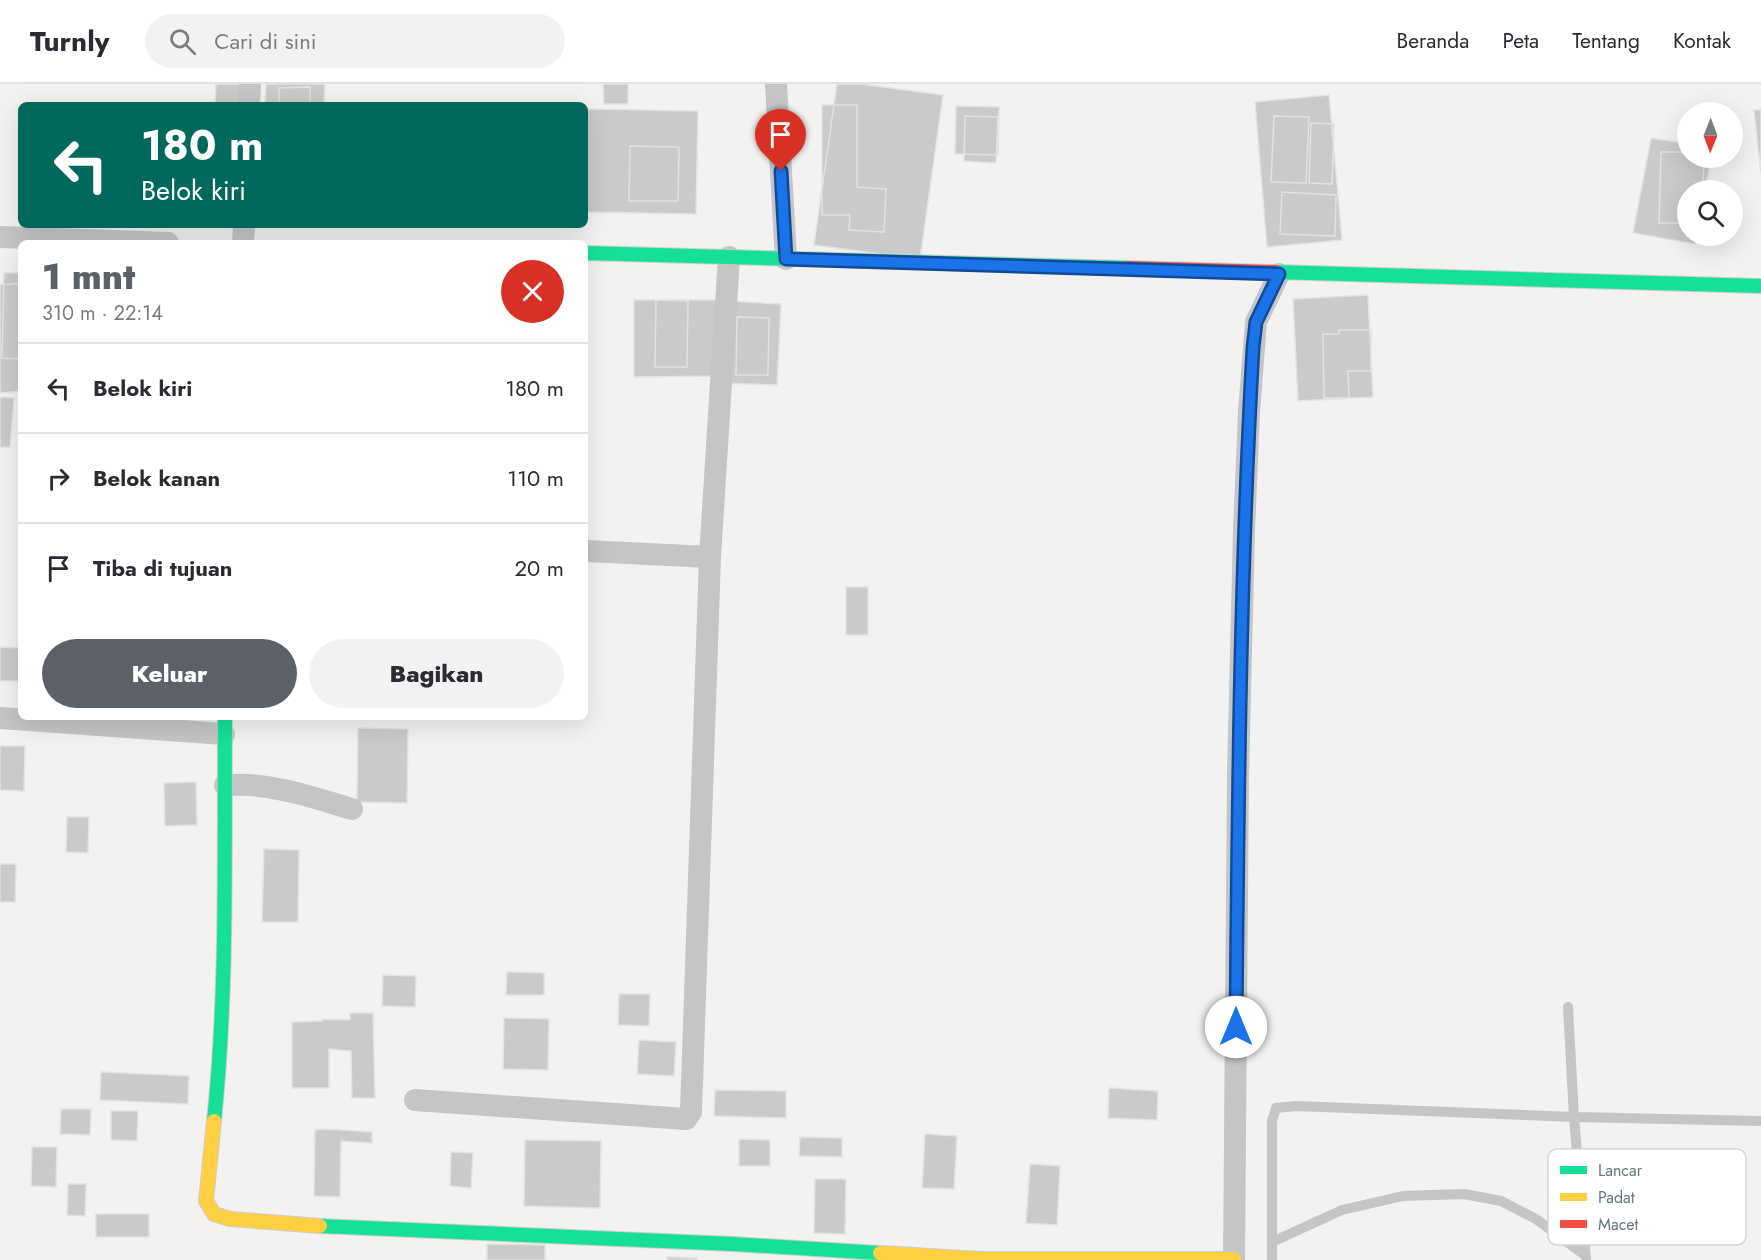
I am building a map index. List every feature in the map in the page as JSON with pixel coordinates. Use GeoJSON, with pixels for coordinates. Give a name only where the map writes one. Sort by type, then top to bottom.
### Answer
{"type":"FeatureCollection","features":[{"type":"Feature","properties":{"kind":"street"},"geometry":{"type":"LineString","coordinates":[[249,102],[250,84]]}},
{"type":"Feature","properties":{"kind":"street"},"geometry":{"type":"LineString","coordinates":[[776,84],[786,259]]}},
{"type":"Feature","properties":{"kind":"street"},"geometry":{"type":"LineString","coordinates":[[0,237],[84,240]]}},
{"type":"Feature","properties":{"kind":"street"},"geometry":{"type":"LineString","coordinates":[[588,254],[1761,286]]}},
{"type":"Feature","properties":{"kind":"street"},"geometry":{"type":"LineString","coordinates":[[415,1100],[686,1119],[690,1116],[710,557],[729,257]]}},
{"type":"Feature","properties":{"kind":"street"},"geometry":{"type":"LineString","coordinates":[[64,720],[225,725],[223,966],[217,1093],[206,1201],[214,1214],[230,1219],[303,1225],[722,1244],[968,1259],[1234,1259],[1238,775],[1249,412],[1254,330],[1279,274]]}},
{"type":"Feature","properties":{"kind":"street"},"geometry":{"type":"LineString","coordinates":[[588,551],[710,557]]}},
{"type":"Feature","properties":{"kind":"street"},"geometry":{"type":"LineString","coordinates":[[0,718],[18,719]]}},
{"type":"Feature","properties":{"kind":"street"},"geometry":{"type":"LineString","coordinates":[[225,785],[256,785],[279,789],[352,809]]}},
{"type":"Feature","properties":{"kind":"lane"},"geometry":{"type":"LineString","coordinates":[[1568,1006],[1577,1149]]}},
{"type":"Feature","properties":{"kind":"lane"},"geometry":{"type":"LineString","coordinates":[[1272,1260],[1272,1121],[1276,1108],[1296,1106],[1574,1117],[1761,1121]]}},
{"type":"Feature","properties":{"kind":"lane"},"geometry":{"type":"LineString","coordinates":[[1272,1242],[1342,1210],[1403,1196],[1464,1194],[1501,1201],[1536,1219],[1548,1228]]}},
{"type":"Feature","properties":{"kind":"lane"},"geometry":{"type":"LineString","coordinates":[[1569,1245],[1586,1258]]}},
{"type":"Feature","properties":{"kind":"building"},"geometry":{"type":"Polygon","coordinates":[[[216,84],[245,84],[244,102],[215,102],[216,84]]]}},
{"type":"Feature","properties":{"kind":"building"},"geometry":{"type":"Polygon","coordinates":[[[266,84],[325,84],[324,102],[265,102],[266,84]]]}},
{"type":"Feature","properties":{"kind":"building"},"geometry":{"type":"Polygon","coordinates":[[[603,84],[628,84],[628,104],[604,104],[603,84]]]}},
{"type":"Feature","properties":{"kind":"building"},"geometry":{"type":"Polygon","coordinates":[[[837,84],[860,84],[943,95],[920,259],[814,245],[837,84]]]}},
{"type":"Feature","properties":{"kind":"building"},"geometry":{"type":"Polygon","coordinates":[[[310,87],[310,102],[279,102],[279,88],[310,87]]]}},
{"type":"Feature","properties":{"kind":"building"},"geometry":{"type":"Polygon","coordinates":[[[1329,95],[1342,240],[1267,247],[1255,102],[1329,95]]]}},
{"type":"Feature","properties":{"kind":"building"},"geometry":{"type":"Polygon","coordinates":[[[822,105],[857,105],[857,187],[886,189],[884,232],[849,230],[850,215],[822,215],[822,105]]]}},
{"type":"Feature","properties":{"kind":"building"},"geometry":{"type":"Polygon","coordinates":[[[956,106],[999,107],[998,155],[955,154],[956,106]]]}},
{"type":"Feature","properties":{"kind":"building"},"geometry":{"type":"Polygon","coordinates":[[[588,109],[698,111],[696,214],[588,212],[588,109]]]}},
{"type":"Feature","properties":{"kind":"building"},"geometry":{"type":"Polygon","coordinates":[[[1754,110],[1761,110],[1761,174],[1754,110]]]}},
{"type":"Feature","properties":{"kind":"building"},"geometry":{"type":"Polygon","coordinates":[[[965,116],[998,117],[996,163],[964,161],[965,116]]]}},
{"type":"Feature","properties":{"kind":"building"},"geometry":{"type":"Polygon","coordinates":[[[1274,116],[1309,117],[1306,183],[1271,182],[1274,116]]]}},
{"type":"Feature","properties":{"kind":"building"},"geometry":{"type":"Polygon","coordinates":[[[1311,123],[1334,124],[1332,184],[1309,183],[1311,123]]]}},
{"type":"Feature","properties":{"kind":"building"},"geometry":{"type":"Polygon","coordinates":[[[1651,138],[1677,142],[1677,168],[1709,168],[1707,180],[1677,180],[1677,241],[1633,233],[1651,138]]]}},
{"type":"Feature","properties":{"kind":"building"},"geometry":{"type":"Polygon","coordinates":[[[630,146],[679,147],[678,201],[629,201],[630,146]]]}},
{"type":"Feature","properties":{"kind":"building"},"geometry":{"type":"Polygon","coordinates":[[[1661,152],[1677,152],[1677,168],[1704,168],[1703,180],[1677,180],[1677,223],[1659,223],[1661,152]]]}},
{"type":"Feature","properties":{"kind":"building"},"geometry":{"type":"Polygon","coordinates":[[[1282,192],[1336,195],[1335,236],[1280,234],[1282,192]]]}},
{"type":"Feature","properties":{"kind":"building"},"geometry":{"type":"Polygon","coordinates":[[[4,273],[18,273],[18,359],[2,358],[4,273]]]}},
{"type":"Feature","properties":{"kind":"building"},"geometry":{"type":"Polygon","coordinates":[[[18,283],[18,391],[0,393],[0,285],[18,283]]]}},
{"type":"Feature","properties":{"kind":"building"},"geometry":{"type":"Polygon","coordinates":[[[1368,295],[1373,397],[1298,401],[1293,299],[1368,295]]]}},
{"type":"Feature","properties":{"kind":"building"},"geometry":{"type":"Polygon","coordinates":[[[634,300],[718,300],[719,376],[634,377],[634,300]]]}},
{"type":"Feature","properties":{"kind":"building"},"geometry":{"type":"Polygon","coordinates":[[[656,300],[688,301],[687,367],[655,367],[656,300]]]}},
{"type":"Feature","properties":{"kind":"building"},"geometry":{"type":"Polygon","coordinates":[[[729,301],[781,304],[777,385],[725,383],[729,301]]]}},
{"type":"Feature","properties":{"kind":"building"},"geometry":{"type":"Polygon","coordinates":[[[737,317],[769,318],[768,375],[736,375],[737,317]]]}},
{"type":"Feature","properties":{"kind":"building"},"geometry":{"type":"Polygon","coordinates":[[[1339,330],[1371,330],[1371,371],[1348,371],[1349,398],[1324,398],[1323,334],[1339,334],[1339,330]]]}},
{"type":"Feature","properties":{"kind":"building"},"geometry":{"type":"Polygon","coordinates":[[[0,397],[14,398],[10,447],[0,447],[0,397]]]}},
{"type":"Feature","properties":{"kind":"building"},"geometry":{"type":"Polygon","coordinates":[[[846,587],[868,587],[868,635],[846,635],[846,587]]]}},
{"type":"Feature","properties":{"kind":"building"},"geometry":{"type":"Polygon","coordinates":[[[0,647],[18,648],[18,681],[0,681],[0,647]]]}},
{"type":"Feature","properties":{"kind":"building"},"geometry":{"type":"Polygon","coordinates":[[[358,728],[408,729],[407,803],[357,802],[358,728]]]}},
{"type":"Feature","properties":{"kind":"building"},"geometry":{"type":"Polygon","coordinates":[[[0,746],[25,746],[24,791],[0,790],[0,746]]]}},
{"type":"Feature","properties":{"kind":"building"},"geometry":{"type":"Polygon","coordinates":[[[196,782],[197,825],[165,826],[164,783],[196,782]]]}},
{"type":"Feature","properties":{"kind":"building"},"geometry":{"type":"Polygon","coordinates":[[[67,817],[89,817],[88,853],[66,852],[67,817]]]}},
{"type":"Feature","properties":{"kind":"building"},"geometry":{"type":"Polygon","coordinates":[[[264,849],[299,850],[298,922],[262,922],[264,849]]]}},
{"type":"Feature","properties":{"kind":"building"},"geometry":{"type":"Polygon","coordinates":[[[0,864],[16,864],[15,902],[0,902],[0,864]]]}},
{"type":"Feature","properties":{"kind":"building"},"geometry":{"type":"Polygon","coordinates":[[[507,972],[544,973],[544,995],[506,995],[507,972]]]}},
{"type":"Feature","properties":{"kind":"building"},"geometry":{"type":"Polygon","coordinates":[[[383,975],[416,976],[415,1007],[382,1006],[383,975]]]}},
{"type":"Feature","properties":{"kind":"building"},"geometry":{"type":"Polygon","coordinates":[[[619,994],[650,994],[649,1026],[618,1025],[619,994]]]}},
{"type":"Feature","properties":{"kind":"building"},"geometry":{"type":"Polygon","coordinates":[[[350,1013],[373,1013],[375,1098],[352,1098],[351,1051],[329,1049],[329,1088],[292,1088],[292,1022],[322,1021],[322,1019],[350,1020],[350,1013]]]}},
{"type":"Feature","properties":{"kind":"building"},"geometry":{"type":"Polygon","coordinates":[[[504,1018],[549,1019],[548,1070],[503,1069],[504,1018]]]}},
{"type":"Feature","properties":{"kind":"building"},"geometry":{"type":"Polygon","coordinates":[[[639,1040],[676,1042],[674,1076],[637,1074],[639,1040]]]}},
{"type":"Feature","properties":{"kind":"building"},"geometry":{"type":"Polygon","coordinates":[[[101,1072],[189,1076],[188,1104],[100,1100],[101,1072]]]}},
{"type":"Feature","properties":{"kind":"building"},"geometry":{"type":"Polygon","coordinates":[[[1109,1088],[1158,1091],[1157,1120],[1108,1118],[1109,1088]]]}},
{"type":"Feature","properties":{"kind":"building"},"geometry":{"type":"Polygon","coordinates":[[[715,1090],[786,1091],[786,1118],[714,1116],[715,1090]]]}},
{"type":"Feature","properties":{"kind":"building"},"geometry":{"type":"Polygon","coordinates":[[[61,1109],[91,1109],[90,1135],[60,1134],[61,1109]]]}},
{"type":"Feature","properties":{"kind":"building"},"geometry":{"type":"Polygon","coordinates":[[[111,1111],[138,1111],[137,1141],[111,1140],[111,1111]]]}},
{"type":"Feature","properties":{"kind":"building"},"geometry":{"type":"Polygon","coordinates":[[[315,1130],[372,1132],[372,1143],[341,1141],[340,1197],[314,1196],[315,1130]]]}},
{"type":"Feature","properties":{"kind":"building"},"geometry":{"type":"Polygon","coordinates":[[[925,1134],[957,1136],[954,1189],[922,1188],[925,1134]]]}},
{"type":"Feature","properties":{"kind":"building"},"geometry":{"type":"Polygon","coordinates":[[[800,1137],[842,1138],[842,1157],[799,1156],[800,1137]]]}},
{"type":"Feature","properties":{"kind":"building"},"geometry":{"type":"Polygon","coordinates":[[[739,1139],[770,1140],[770,1166],[739,1166],[739,1139]]]}},
{"type":"Feature","properties":{"kind":"building"},"geometry":{"type":"Polygon","coordinates":[[[525,1140],[601,1141],[600,1208],[524,1206],[525,1140]]]}},
{"type":"Feature","properties":{"kind":"building"},"geometry":{"type":"Polygon","coordinates":[[[32,1147],[57,1147],[56,1187],[31,1186],[32,1147]]]}},
{"type":"Feature","properties":{"kind":"building"},"geometry":{"type":"Polygon","coordinates":[[[451,1152],[473,1153],[471,1188],[450,1186],[451,1152]]]}},
{"type":"Feature","properties":{"kind":"building"},"geometry":{"type":"Polygon","coordinates":[[[1030,1164],[1060,1166],[1057,1225],[1026,1223],[1030,1164]]]}},
{"type":"Feature","properties":{"kind":"building"},"geometry":{"type":"Polygon","coordinates":[[[815,1179],[846,1179],[845,1234],[814,1233],[815,1179]]]}},
{"type":"Feature","properties":{"kind":"building"},"geometry":{"type":"Polygon","coordinates":[[[68,1184],[86,1184],[85,1216],[67,1215],[68,1184]]]}},
{"type":"Feature","properties":{"kind":"building"},"geometry":{"type":"Polygon","coordinates":[[[96,1214],[149,1214],[149,1237],[96,1237],[96,1214]]]}},
{"type":"Feature","properties":{"kind":"building"},"geometry":{"type":"Polygon","coordinates":[[[487,1244],[545,1245],[545,1260],[487,1260],[487,1244]]]}},
{"type":"Feature","properties":{"kind":"building"},"geometry":{"type":"Polygon","coordinates":[[[667,1257],[697,1258],[697,1260],[667,1260],[667,1257]]]}},
{"type":"Feature","properties":{"kind":"traffic: fast"},"geometry":{"type":"LineString","coordinates":[[588,253],[1128,268]]}},
{"type":"Feature","properties":{"kind":"traffic: fast"},"geometry":{"type":"LineString","coordinates":[[1275,272],[1761,286]]}},
{"type":"Feature","properties":{"kind":"traffic: fast"},"geometry":{"type":"LineString","coordinates":[[214,1121],[223,970],[225,720]]}},
{"type":"Feature","properties":{"kind":"traffic: fast"},"geometry":{"type":"LineString","coordinates":[[320,1226],[733,1244],[880,1253]]}},
{"type":"Feature","properties":{"kind":"traffic: slow"},"geometry":{"type":"LineString","coordinates":[[214,1121],[206,1201],[214,1214],[230,1219],[320,1226]]}},
{"type":"Feature","properties":{"kind":"traffic: slow"},"geometry":{"type":"LineString","coordinates":[[880,1253],[980,1259],[1234,1259]]}},
{"type":"Feature","properties":{"kind":"traffic: jam"},"geometry":{"type":"LineString","coordinates":[[1128,268],[1275,272]]}},
{"type":"Feature","properties":{"kind":"route"},"geometry":{"type":"LineString","coordinates":[[781,171],[786,259],[1279,274],[1254,330],[1249,412],[1238,775],[1236,1027]]}}]}
